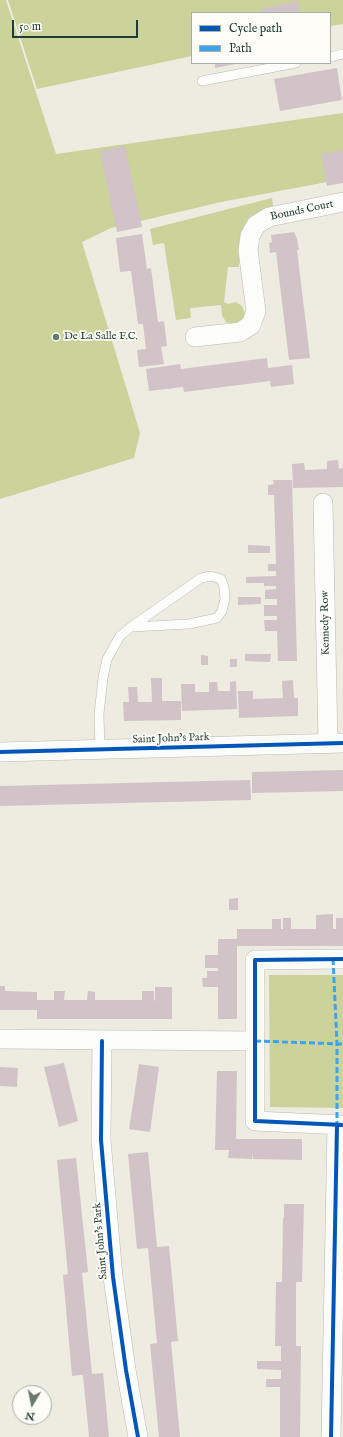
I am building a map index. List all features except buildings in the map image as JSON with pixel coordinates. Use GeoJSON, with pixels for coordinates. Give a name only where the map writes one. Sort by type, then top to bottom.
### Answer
{"type":"FeatureCollection","features":[{"type":"Feature","properties":{"kind":"street","name":"Bounds Court"},"geometry":{"type":"LineString","coordinates":[[195,337],[240,332],[251,324],[256,311],[248,250],[250,236],[256,225],[269,217],[343,202]]}},
{"type":"Feature","properties":{"kind":"street","name":"Kennedy Row"},"geometry":{"type":"LineString","coordinates":[[323,503],[336,743]]}},
{"type":"Feature","properties":{"kind":"street","name":"Saint John's Park"},"geometry":{"type":"LineString","coordinates":[[0,752],[336,743]]}},
{"type":"Feature","properties":{"kind":"street"},"geometry":{"type":"LineString","coordinates":[[331,1437],[340,1125],[255,1121],[255,960],[343,959]]}},
{"type":"Feature","properties":{"kind":"street"},"geometry":{"type":"LineString","coordinates":[[0,1039],[255,1041]]}},
{"type":"Feature","properties":{"kind":"street","name":"Saint John's Park"},"geometry":{"type":"LineString","coordinates":[[102,1041],[101,1140],[113,1277],[126,1370],[138,1437]]}},
{"type":"Feature","properties":{"kind":"lane"},"geometry":{"type":"LineString","coordinates":[[331,57],[343,54]]}},
{"type":"Feature","properties":{"kind":"lane"},"geometry":{"type":"LineString","coordinates":[[202,80],[290,64]]}},
{"type":"Feature","properties":{"kind":"lane"},"geometry":{"type":"LineString","coordinates":[[100,750],[99,714],[103,678],[107,659],[120,636],[131,627],[201,578],[211,576],[221,579],[225,599],[222,611],[217,618],[189,624],[131,627]]}},
{"type":"Feature","properties":{"kind":"green space","name":"De La Salle F.C."},"geometry":{"type":"Polygon","coordinates":[[[0,0],[6,0],[56,154],[343,113],[343,179],[221,202],[111,228],[82,242],[140,433],[134,458],[0,499],[0,0]]]}},
{"type":"Feature","properties":{"kind":"green space"},"geometry":{"type":"Polygon","coordinates":[[[8,0],[343,0],[343,24],[331,26],[331,12],[191,12],[191,56],[37,89],[8,0]]]}},
{"type":"Feature","properties":{"kind":"green space"},"geometry":{"type":"Polygon","coordinates":[[[272,198],[273,206],[255,214],[245,224],[240,236],[239,267],[228,267],[224,302],[228,304],[236,302],[242,306],[245,314],[242,321],[232,324],[226,322],[222,315],[221,305],[190,308],[191,318],[176,320],[164,243],[153,245],[150,229],[272,198]]]}},
{"type":"Feature","properties":{"kind":"green space"},"geometry":{"type":"Polygon","coordinates":[[[269,975],[343,975],[343,1108],[270,1107],[269,975]]]}},
{"type":"Feature","properties":{"kind":"marked path"},"geometry":{"type":"LineString","coordinates":[[333,959],[337,1044],[337,1125]]}},
{"type":"Feature","properties":{"kind":"marked path"},"geometry":{"type":"LineString","coordinates":[[255,1041],[343,1044]]}},
{"type":"Feature","properties":{"kind":"cycle path"},"geometry":{"type":"LineString","coordinates":[[0,752],[343,743]]}},
{"type":"Feature","properties":{"kind":"cycle path"},"geometry":{"type":"LineString","coordinates":[[343,959],[255,960],[255,1121],[343,1125]]}},
{"type":"Feature","properties":{"kind":"cycle path"},"geometry":{"type":"LineString","coordinates":[[102,1041],[101,1140],[113,1277],[126,1370],[138,1437]]}},
{"type":"Feature","properties":{"kind":"cycle path"},"geometry":{"type":"LineString","coordinates":[[331,1437],[337,1125]]}},
{"type":"Feature","properties":{"kind":"place","name":"De La Salle F.C."},"geometry":{"type":"Point","coordinates":[56,337]}}]}
